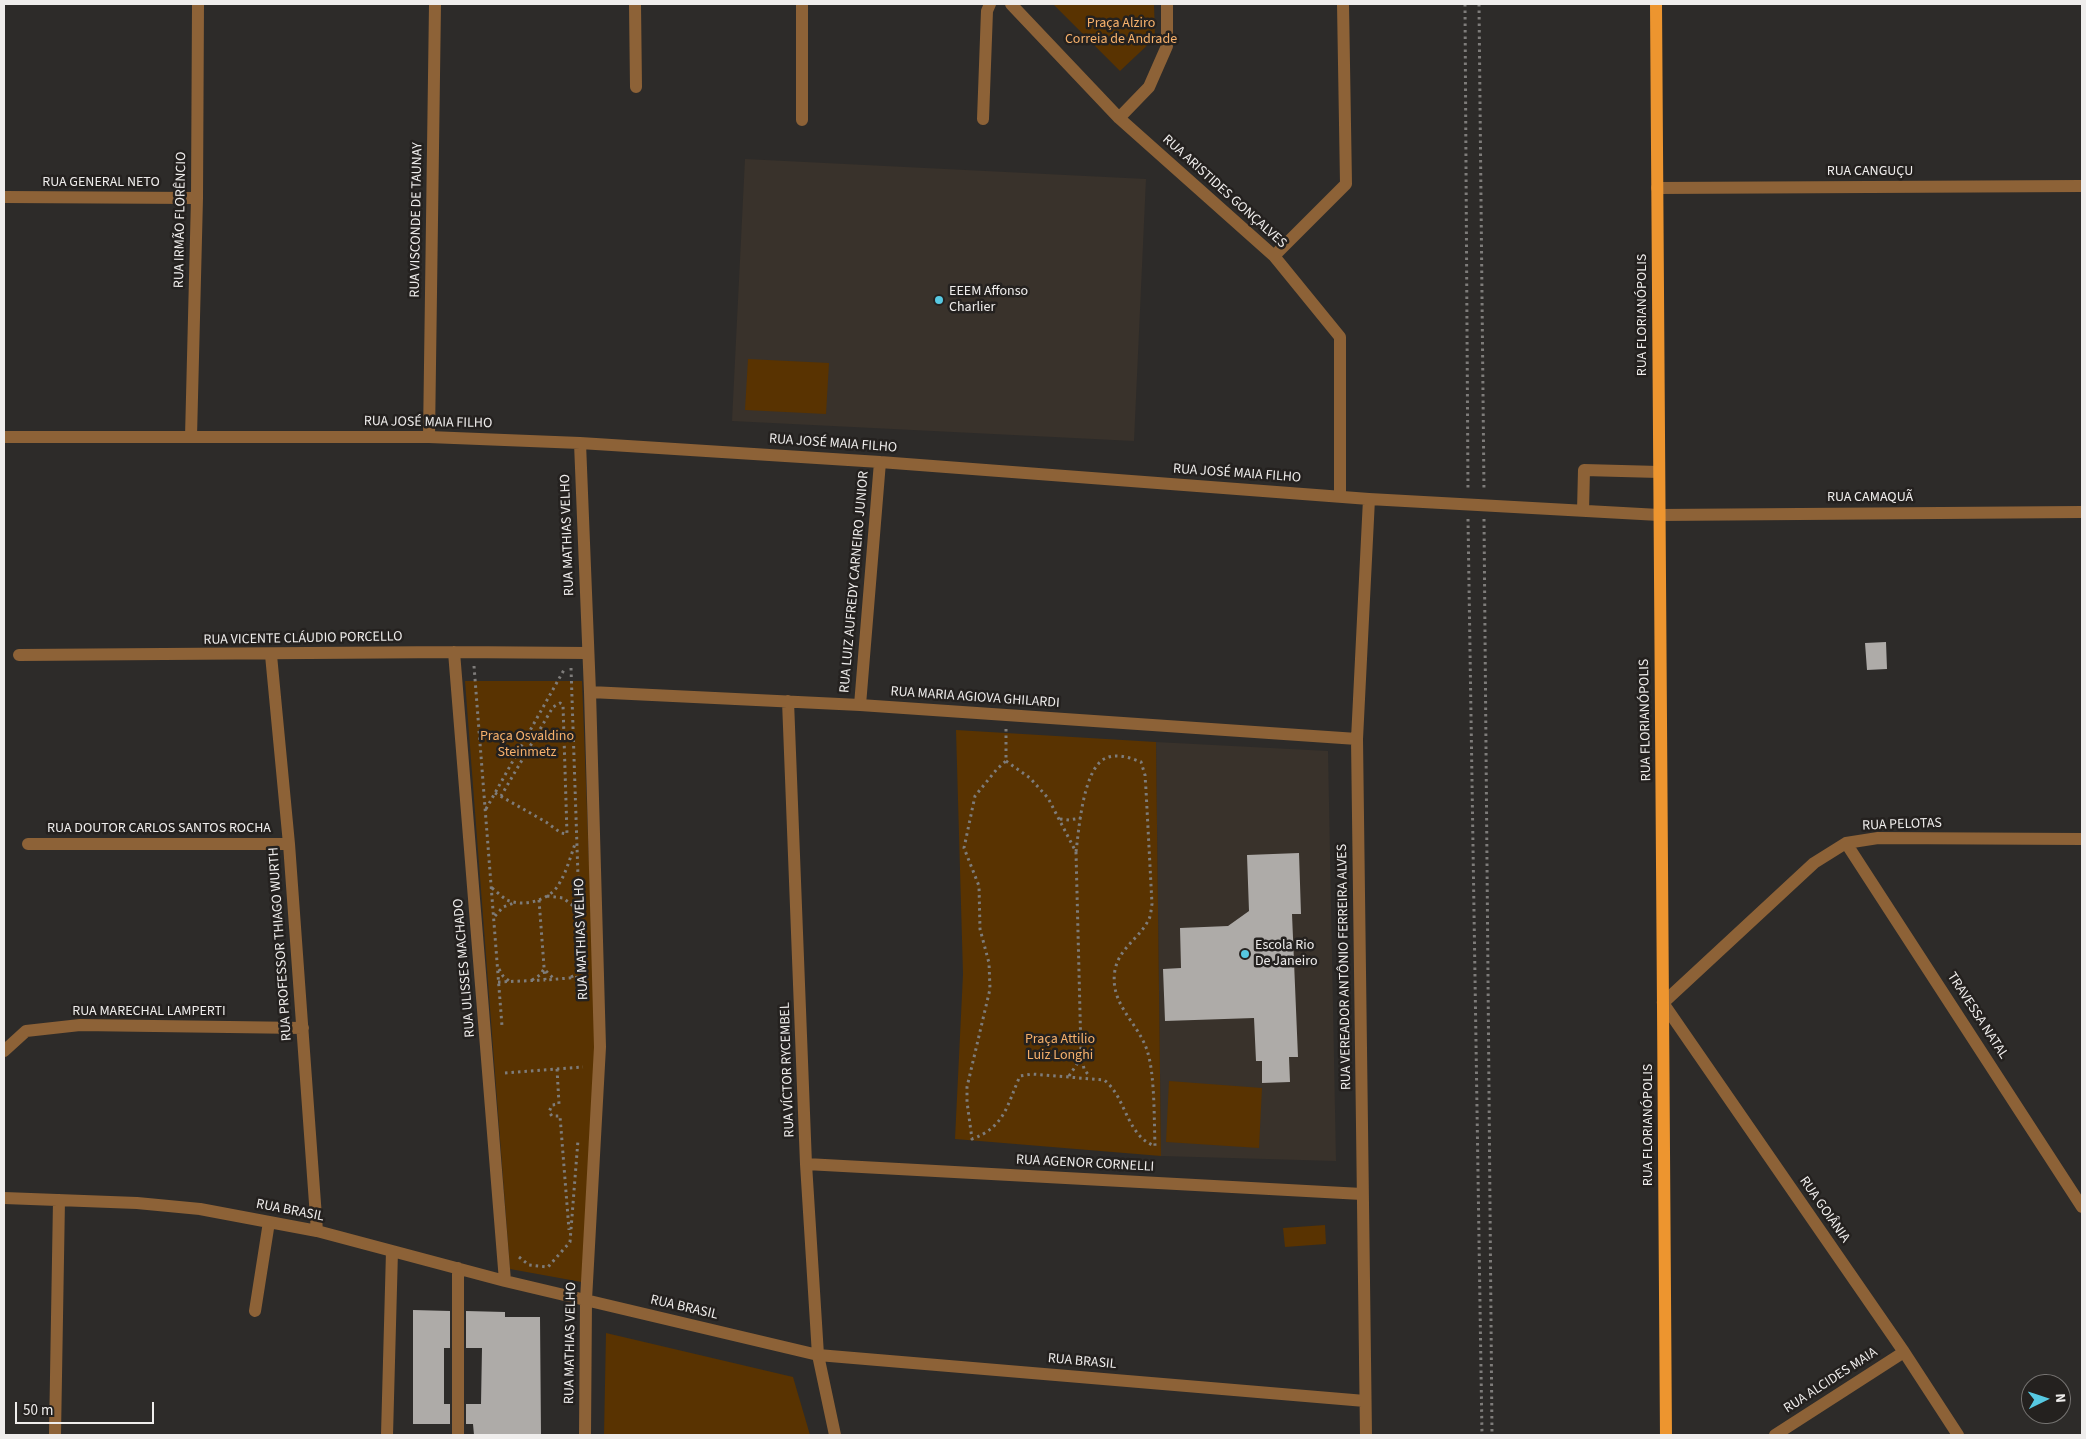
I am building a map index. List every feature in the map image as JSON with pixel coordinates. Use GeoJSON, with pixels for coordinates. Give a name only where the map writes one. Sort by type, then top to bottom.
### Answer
{"type":"FeatureCollection","features":[{"type":"Feature","properties":{"kind":"main road","name":"RUA FLORIANÓPOLIS"},"geometry":{"type":"LineString","coordinates":[[1656,4],[1666,1435]]}},
{"type":"Feature","properties":{"kind":"street","name":"RUA IRMÃO FLORÊNCIO"},"geometry":{"type":"LineString","coordinates":[[192,437],[197,198],[198,4]]}},
{"type":"Feature","properties":{"kind":"street","name":"RUA VISCONDE DE TAUNAY"},"geometry":{"type":"LineString","coordinates":[[429,437],[435,4]]}},
{"type":"Feature","properties":{"kind":"street"},"geometry":{"type":"LineString","coordinates":[[636,4],[636,87]]}},
{"type":"Feature","properties":{"kind":"street"},"geometry":{"type":"LineString","coordinates":[[802,4],[802,120]]}},
{"type":"Feature","properties":{"kind":"street"},"geometry":{"type":"LineString","coordinates":[[982,119],[987,11],[990,4]]}},
{"type":"Feature","properties":{"kind":"street","name":"RUA ARISTIDES GONÇALVES"},"geometry":{"type":"LineString","coordinates":[[1011,4],[1119,118],[1274,256],[1340,337],[1340,497]]}},
{"type":"Feature","properties":{"kind":"street"},"geometry":{"type":"LineString","coordinates":[[1119,118],[1149,87],[1167,46],[1167,4]]}},
{"type":"Feature","properties":{"kind":"street"},"geometry":{"type":"LineString","coordinates":[[1274,256],[1346,184],[1343,4]]}},
{"type":"Feature","properties":{"kind":"street","name":"RUA CANGUÇU"},"geometry":{"type":"LineString","coordinates":[[1657,188],[2082,186]]}},
{"type":"Feature","properties":{"kind":"street","name":"RUA GENERAL NETO"},"geometry":{"type":"LineString","coordinates":[[4,197],[197,198]]}},
{"type":"Feature","properties":{"kind":"street","name":"RUA JOSÉ MAIA FILHO"},"geometry":{"type":"LineString","coordinates":[[4,437],[429,437],[580,443],[880,462],[1369,499],[1659,515]]}},
{"type":"Feature","properties":{"kind":"street","name":"RUA MATHIAS VELHO"},"geometry":{"type":"LineString","coordinates":[[580,443],[590,692],[600,1047],[586,1300],[585,1435]]}},
{"type":"Feature","properties":{"kind":"street","name":"RUA LUIZ AUFREDY CARNEIRO JUNIOR"},"geometry":{"type":"LineString","coordinates":[[860,705],[880,462]]}},
{"type":"Feature","properties":{"kind":"street"},"geometry":{"type":"LineString","coordinates":[[1583,511],[1584,470],[1659,472]]}},
{"type":"Feature","properties":{"kind":"street","name":"RUA VEREADOR ANTÔNIO FERREIRA ALVES"},"geometry":{"type":"LineString","coordinates":[[1366,1435],[1358,739],[1369,499]]}},
{"type":"Feature","properties":{"kind":"street","name":"RUA CAMAQUÃ"},"geometry":{"type":"LineString","coordinates":[[1659,515],[2082,512]]}},
{"type":"Feature","properties":{"kind":"street","name":"RUA VICENTE CLÁUDIO PORCELLO"},"geometry":{"type":"LineString","coordinates":[[19,656],[454,652],[587,654]]}},
{"type":"Feature","properties":{"kind":"street","name":"RUA ULISSES MACHADO"},"geometry":{"type":"LineString","coordinates":[[454,652],[505,1281]]}},
{"type":"Feature","properties":{"kind":"street","name":"RUA PROFESSOR THIAGO WURTH"},"geometry":{"type":"LineString","coordinates":[[271,655],[289,844],[317,1231]]}},
{"type":"Feature","properties":{"kind":"street","name":"RUA MARIA AGIOVA GHILARDI"},"geometry":{"type":"LineString","coordinates":[[590,692],[860,705],[1358,739]]}},
{"type":"Feature","properties":{"kind":"street","name":"RUA VÍCTOR RYCEMBEL"},"geometry":{"type":"LineString","coordinates":[[788,701],[806,1164],[818,1355],[835,1435]]}},
{"type":"Feature","properties":{"kind":"street","name":"RUA PELOTAS"},"geometry":{"type":"LineString","coordinates":[[1663,1003],[1814,863],[1846,842],[1878,838],[2082,839]]}},
{"type":"Feature","properties":{"kind":"street","name":"TRAVESSA NATAL"},"geometry":{"type":"LineString","coordinates":[[1846,842],[2082,1207]]}},
{"type":"Feature","properties":{"kind":"street","name":"RUA DOUTOR CARLOS SANTOS ROCHA"},"geometry":{"type":"LineString","coordinates":[[28,844],[289,844]]}},
{"type":"Feature","properties":{"kind":"street","name":"RUA GOIÂNIA"},"geometry":{"type":"LineString","coordinates":[[1663,1003],[1904,1352],[1958,1435]]}},
{"type":"Feature","properties":{"kind":"street","name":"RUA MARECHAL LAMPERTI"},"geometry":{"type":"LineString","coordinates":[[4,1051],[26,1031],[80,1025],[303,1028]]}},
{"type":"Feature","properties":{"kind":"street","name":"RUA AGENOR CORNELLI"},"geometry":{"type":"LineString","coordinates":[[806,1164],[1362,1194]]}},
{"type":"Feature","properties":{"kind":"street","name":"RUA BRASIL"},"geometry":{"type":"LineString","coordinates":[[4,1198],[137,1203],[200,1209],[317,1231],[505,1281],[818,1355],[1365,1401]]}},
{"type":"Feature","properties":{"kind":"street"},"geometry":{"type":"LineString","coordinates":[[55,1435],[59,1200]]}},
{"type":"Feature","properties":{"kind":"street"},"geometry":{"type":"LineString","coordinates":[[255,1311],[269,1222]]}},
{"type":"Feature","properties":{"kind":"street"},"geometry":{"type":"LineString","coordinates":[[387,1435],[392,1251]]}},
{"type":"Feature","properties":{"kind":"street"},"geometry":{"type":"LineString","coordinates":[[458,1268],[458,1435]]}},
{"type":"Feature","properties":{"kind":"street","name":"RUA ALCIDES MAIA"},"geometry":{"type":"LineString","coordinates":[[1775,1435],[1904,1352]]}},
{"type":"Feature","properties":{"kind":"path"},"geometry":{"type":"LineString","coordinates":[[1465,4],[1468,505],[1482,1435]]}},
{"type":"Feature","properties":{"kind":"path"},"geometry":{"type":"LineString","coordinates":[[1480,4],[1492,1435]]}},
{"type":"Feature","properties":{"kind":"path"},"geometry":{"type":"LineString","coordinates":[[474,660],[502,1028]]}},
{"type":"Feature","properties":{"kind":"path"},"geometry":{"type":"LineString","coordinates":[[486,809],[566,666]]}},
{"type":"Feature","properties":{"kind":"path"},"geometry":{"type":"LineString","coordinates":[[571,667],[578,885]]}},
{"type":"Feature","properties":{"kind":"path"},"geometry":{"type":"LineString","coordinates":[[495,793],[546,822],[561,834],[567,834],[563,705],[560,703],[553,707],[501,796]]}},
{"type":"Feature","properties":{"kind":"path"},"geometry":{"type":"LineString","coordinates":[[1006,716],[1006,761],[975,796],[964,848],[979,886],[980,929],[990,977],[990,989],[967,1087],[972,1139],[982,1135],[1000,1120],[1008,1107],[1020,1076],[1032,1074],[1104,1080],[1112,1086],[1124,1110],[1146,1143],[1155,1146],[1151,1074],[1147,1051],[1138,1030],[1119,1004],[1115,988],[1115,970],[1122,953],[1149,919],[1152,904],[1145,775],[1140,762],[1119,756],[1108,757],[1098,763],[1088,782],[1076,852],[1080,1053],[1084,1069],[1090,1078]]}},
{"type":"Feature","properties":{"kind":"path"},"geometry":{"type":"LineString","coordinates":[[1006,761],[1030,778],[1048,798],[1076,852]]}},
{"type":"Feature","properties":{"kind":"path"},"geometry":{"type":"LineString","coordinates":[[1060,819],[1081,818]]}},
{"type":"Feature","properties":{"kind":"path"},"geometry":{"type":"LineString","coordinates":[[494,919],[503,907],[517,902],[539,900],[547,896],[562,878],[576,841]]}},
{"type":"Feature","properties":{"kind":"path"},"geometry":{"type":"LineString","coordinates":[[492,888],[507,900],[517,902]]}},
{"type":"Feature","properties":{"kind":"path"},"geometry":{"type":"LineString","coordinates":[[547,896],[563,898],[580,911]]}},
{"type":"Feature","properties":{"kind":"path"},"geometry":{"type":"LineString","coordinates":[[539,900],[545,980]]}},
{"type":"Feature","properties":{"kind":"path"},"geometry":{"type":"LineString","coordinates":[[579,902],[580,920]]}},
{"type":"Feature","properties":{"kind":"path"},"geometry":{"type":"LineString","coordinates":[[498,982],[582,977],[581,956]]}},
{"type":"Feature","properties":{"kind":"path"},"geometry":{"type":"LineString","coordinates":[[567,978],[575,975],[582,965]]}},
{"type":"Feature","properties":{"kind":"path"},"geometry":{"type":"LineString","coordinates":[[497,967],[502,976],[511,982]]}},
{"type":"Feature","properties":{"kind":"path"},"geometry":{"type":"LineString","coordinates":[[544,969],[548,975],[557,979]]}},
{"type":"Feature","properties":{"kind":"path"},"geometry":{"type":"LineString","coordinates":[[529,981],[538,977],[544,969]]}},
{"type":"Feature","properties":{"kind":"path"},"geometry":{"type":"LineString","coordinates":[[1069,1076],[1077,1064],[1080,1053]]}},
{"type":"Feature","properties":{"kind":"path"},"geometry":{"type":"LineString","coordinates":[[582,1077],[584,1060]]}},
{"type":"Feature","properties":{"kind":"path"},"geometry":{"type":"LineString","coordinates":[[505,1064],[506,1083]]}},
{"type":"Feature","properties":{"kind":"path"},"geometry":{"type":"LineString","coordinates":[[505,1073],[583,1067]]}},
{"type":"Feature","properties":{"kind":"path"},"geometry":{"type":"LineString","coordinates":[[557,1069],[559,1104],[552,1106],[549,1112],[552,1116],[560,1116],[570,1242]]}},
{"type":"Feature","properties":{"kind":"path"},"geometry":{"type":"LineString","coordinates":[[518,1252],[520,1260],[526,1264],[548,1268],[570,1242],[578,1135]]}},
{"type":"Feature","properties":{"kind":"shaded area","name":"EEEM Affonso Charlier"},"geometry":{"type":"Polygon","coordinates":[[[745,159],[1146,179],[1134,441],[732,421],[745,159]]]}},
{"type":"Feature","properties":{"kind":"shaded area","name":"Escola Rio De Janeiro"},"geometry":{"type":"Polygon","coordinates":[[[1156,742],[1328,751],[1336,1161],[1161,1156],[1156,742]]]}},
{"type":"Feature","properties":{"kind":"green space","name":"Praça Alziro Correia de Andrade"},"geometry":{"type":"Polygon","coordinates":[[[1053,4],[1154,4],[1155,38],[1120,71],[1053,4]]]}},
{"type":"Feature","properties":{"kind":"green space"},"geometry":{"type":"Polygon","coordinates":[[[748,359],[829,363],[826,414],[745,410],[748,359]]]}},
{"type":"Feature","properties":{"kind":"green space","name":"Praça Osvaldino Steinmetz"},"geometry":{"type":"Polygon","coordinates":[[[465,681],[582,681],[596,1045],[587,1283],[510,1269],[465,681]]]}},
{"type":"Feature","properties":{"kind":"green space","name":"Praça Attilio Luiz Longhi"},"geometry":{"type":"Polygon","coordinates":[[[956,730],[1156,742],[1161,1156],[955,1139],[963,974],[956,730]]]}},
{"type":"Feature","properties":{"kind":"green space"},"geometry":{"type":"Polygon","coordinates":[[[1169,1081],[1262,1088],[1259,1148],[1166,1142],[1169,1081]]]}},
{"type":"Feature","properties":{"kind":"green space"},"geometry":{"type":"Polygon","coordinates":[[[1325,1225],[1326,1244],[1285,1247],[1283,1228],[1325,1225]]]}},
{"type":"Feature","properties":{"kind":"green space"},"geometry":{"type":"Polygon","coordinates":[[[606,1333],[793,1377],[810,1435],[604,1435],[606,1333]]]}},
{"type":"Feature","properties":{"kind":"building"},"geometry":{"type":"Polygon","coordinates":[[[1886,642],[1887,669],[1867,670],[1865,643],[1886,642]]]}},
{"type":"Feature","properties":{"kind":"building"},"geometry":{"type":"Polygon","coordinates":[[[1299,853],[1301,914],[1292,914],[1298,1057],[1289,1057],[1290,1082],[1262,1083],[1262,1061],[1256,1061],[1254,1018],[1165,1021],[1163,969],[1181,968],[1180,928],[1228,926],[1249,911],[1247,855],[1299,853]]]}},
{"type":"Feature","properties":{"kind":"building"},"geometry":{"type":"Polygon","coordinates":[[[413,1310],[450,1311],[450,1348],[444,1348],[444,1404],[450,1404],[450,1424],[413,1424],[413,1310]]]}},
{"type":"Feature","properties":{"kind":"building"},"geometry":{"type":"Polygon","coordinates":[[[466,1311],[505,1312],[505,1317],[540,1317],[541,1435],[474,1435],[473,1424],[466,1424],[466,1404],[481,1404],[482,1348],[466,1348],[466,1311]]]}},
{"type":"Feature","properties":{"kind":"place","name":"EEEM Affonso Charlier"},"geometry":{"type":"Point","coordinates":[939,300]}},
{"type":"Feature","properties":{"kind":"place","name":"Escola Rio De Janeiro"},"geometry":{"type":"Point","coordinates":[1245,954]}}]}
